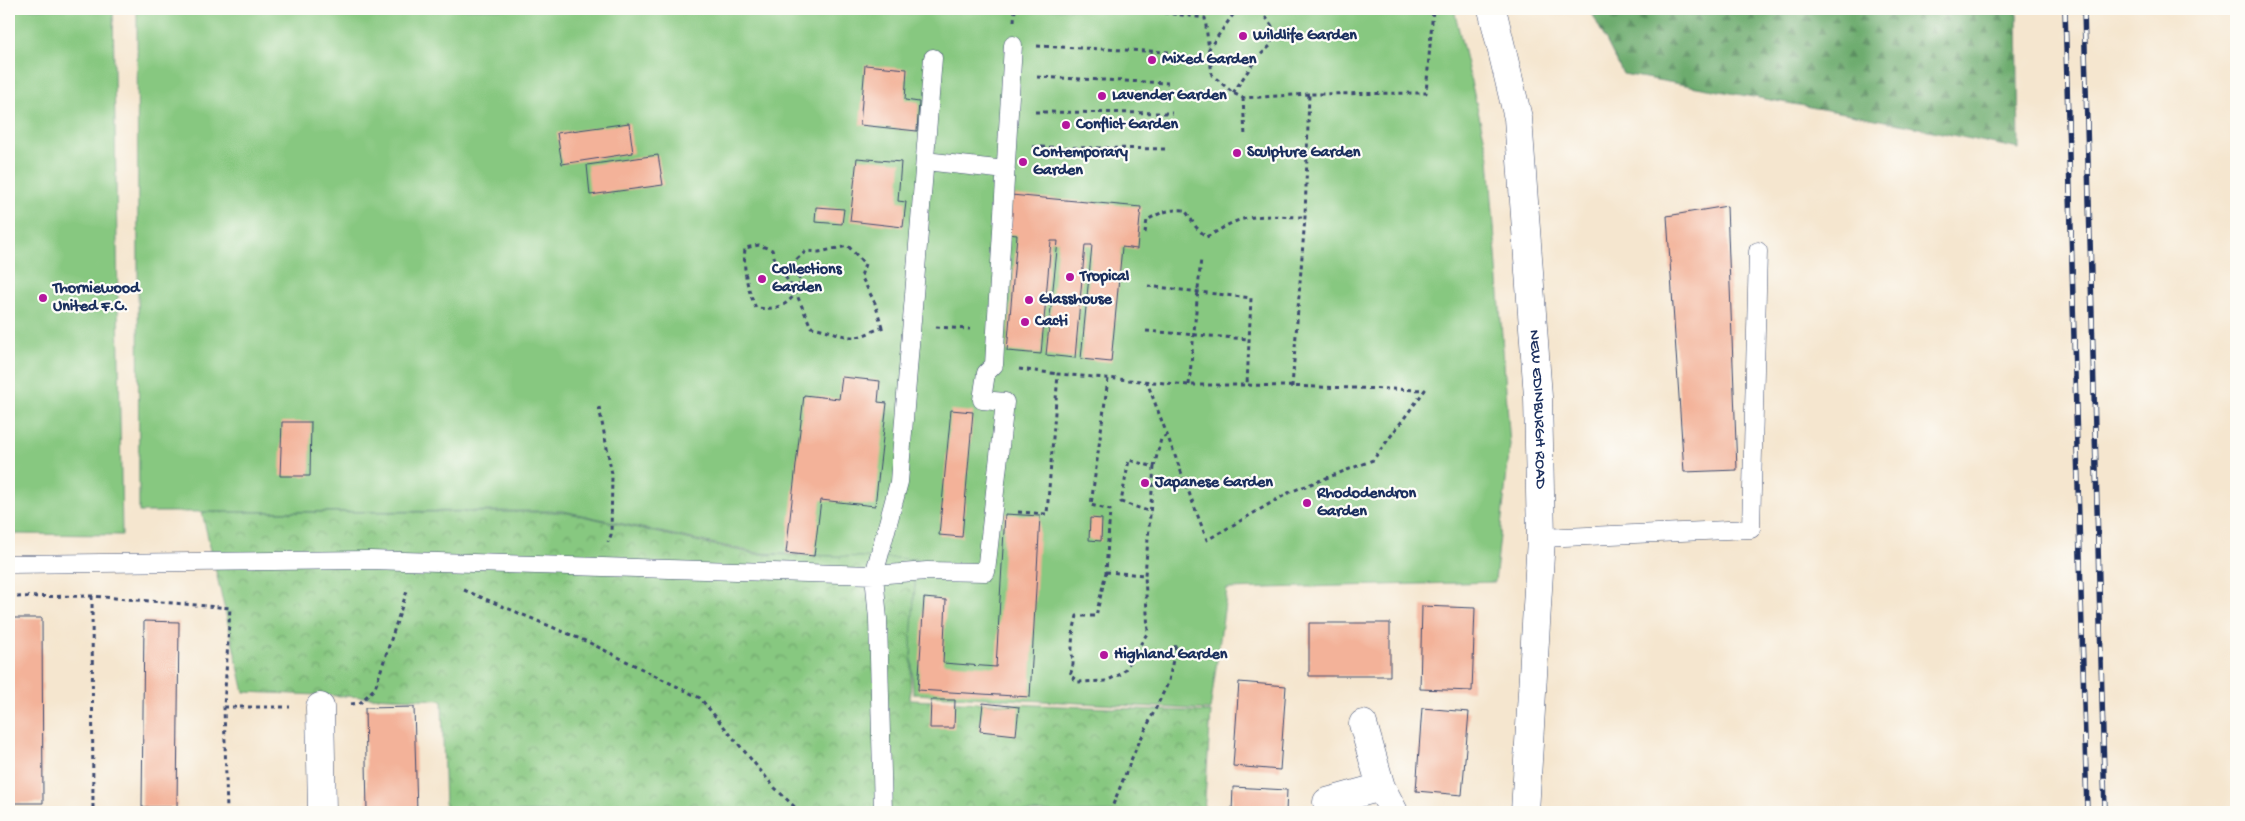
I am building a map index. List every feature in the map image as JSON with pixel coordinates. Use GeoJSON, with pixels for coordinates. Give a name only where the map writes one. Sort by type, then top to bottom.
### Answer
{"type":"FeatureCollection","features":[{"type":"Feature","properties":{"kind":"main road","name":"NEW EDINBURGH ROAD"},"geometry":{"type":"LineString","coordinates":[[1492,9],[1518,118],[1538,398],[1541,538],[1525,812]]}},
{"type":"Feature","properties":{"kind":"main road"},"geometry":{"type":"LineString","coordinates":[[320,707],[322,812]]}},
{"type":"Feature","properties":{"kind":"main road"},"geometry":{"type":"LineString","coordinates":[[1363,724],[1381,787],[1394,812]]}},
{"type":"Feature","properties":{"kind":"main road"},"geometry":{"type":"LineString","coordinates":[[1327,802],[1381,787]]}},
{"type":"Feature","properties":{"kind":"lane"},"geometry":{"type":"LineString","coordinates":[[9,564],[369,560],[874,575],[927,572],[986,572],[1005,402],[982,400],[986,373],[994,366],[1013,45]]}},
{"type":"Feature","properties":{"kind":"lane"},"geometry":{"type":"LineString","coordinates":[[883,812],[878,619],[874,575],[899,482],[933,58]]}},
{"type":"Feature","properties":{"kind":"lane"},"geometry":{"type":"LineString","coordinates":[[925,161],[1006,170]]}},
{"type":"Feature","properties":{"kind":"lane"},"geometry":{"type":"LineString","coordinates":[[1541,538],[1751,530],[1758,251]]}},
{"type":"Feature","properties":{"kind":"path"},"geometry":{"type":"LineString","coordinates":[[1150,9],[1150,11],[1205,18],[1212,75],[1243,98],[1309,94],[1426,93],[1433,9]]}},
{"type":"Feature","properties":{"kind":"path"},"geometry":{"type":"LineString","coordinates":[[1208,50],[1238,9]]}},
{"type":"Feature","properties":{"kind":"path"},"geometry":{"type":"LineString","coordinates":[[1234,93],[1256,60],[1271,45],[1272,26],[1262,12],[1248,9]]}},
{"type":"Feature","properties":{"kind":"path"},"geometry":{"type":"LineString","coordinates":[[1013,45],[1169,52]]}},
{"type":"Feature","properties":{"kind":"path"},"geometry":{"type":"LineString","coordinates":[[1011,76],[1168,83]]}},
{"type":"Feature","properties":{"kind":"path"},"geometry":{"type":"LineString","coordinates":[[1292,388],[1305,217],[1309,94]]}},
{"type":"Feature","properties":{"kind":"path"},"geometry":{"type":"LineString","coordinates":[[1243,98],[1245,137]]}},
{"type":"Feature","properties":{"kind":"path"},"geometry":{"type":"LineString","coordinates":[[1010,111],[1172,113]]}},
{"type":"Feature","properties":{"kind":"path"},"geometry":{"type":"LineString","coordinates":[[1008,147],[1167,149]]}},
{"type":"Feature","properties":{"kind":"path"},"geometry":{"type":"LineString","coordinates":[[1145,233],[1147,220],[1163,211],[1172,209],[1186,210],[1196,227],[1206,236],[1220,231],[1232,222],[1253,216],[1305,217]]}},
{"type":"Feature","properties":{"kind":"path"},"geometry":{"type":"LineString","coordinates":[[796,293],[776,263],[772,250],[758,245],[745,248],[743,267],[748,292],[756,308],[774,310],[796,293],[801,281],[792,269],[797,259],[806,251],[819,252],[848,246],[865,264],[861,276],[875,303],[882,328]]}},
{"type":"Feature","properties":{"kind":"path"},"geometry":{"type":"LineString","coordinates":[[1189,385],[1201,258]]}},
{"type":"Feature","properties":{"kind":"path"},"geometry":{"type":"LineString","coordinates":[[1148,286],[1251,298],[1246,384]]}},
{"type":"Feature","properties":{"kind":"path"},"geometry":{"type":"LineString","coordinates":[[1146,331],[1248,339]]}},
{"type":"Feature","properties":{"kind":"path"},"geometry":{"type":"LineString","coordinates":[[994,366],[1108,380],[1147,382],[1189,385],[1246,384],[1292,388],[1425,390],[1373,460],[1290,492],[1207,540],[1147,382]]}},
{"type":"Feature","properties":{"kind":"path"},"geometry":{"type":"LineString","coordinates":[[993,507],[1047,514],[1058,374]]}},
{"type":"Feature","properties":{"kind":"path"},"geometry":{"type":"LineString","coordinates":[[1108,380],[1091,505],[1110,510],[1106,572],[1096,616],[1077,616],[1071,650],[1074,664],[1070,675],[1078,682],[1106,681],[1123,673],[1148,632],[1145,575],[1152,512],[1154,468],[1161,440],[1167,435]]}},
{"type":"Feature","properties":{"kind":"path"},"geometry":{"type":"LineString","coordinates":[[596,567],[612,535],[612,474],[599,407]]}},
{"type":"Feature","properties":{"kind":"path"},"geometry":{"type":"LineString","coordinates":[[1152,512],[1121,502],[1129,460],[1154,468]]}},
{"type":"Feature","properties":{"kind":"path"},"geometry":{"type":"LineString","coordinates":[[1106,572],[1145,575]]}},
{"type":"Feature","properties":{"kind":"path"},"geometry":{"type":"LineString","coordinates":[[224,706],[320,707],[360,702],[376,688],[410,582]]}},
{"type":"Feature","properties":{"kind":"path"},"geometry":{"type":"LineString","coordinates":[[458,588],[590,643],[700,698],[775,788],[800,812]]}},
{"type":"Feature","properties":{"kind":"path"},"geometry":{"type":"LineString","coordinates":[[9,598],[92,596],[230,608],[224,706],[227,812]]}},
{"type":"Feature","properties":{"kind":"path"},"geometry":{"type":"LineString","coordinates":[[92,596],[93,812]]}},
{"type":"Feature","properties":{"kind":"path"},"geometry":{"type":"LineString","coordinates":[[1110,812],[1134,753],[1169,681],[1176,643]]}},
{"type":"Feature","properties":{"kind":"green space"},"geometry":{"type":"Polygon","coordinates":[[[9,9],[113,9],[122,535],[9,534],[9,9]]]}},
{"type":"Feature","properties":{"kind":"green space"},"geometry":{"type":"Polygon","coordinates":[[[137,9],[1454,9],[1489,158],[1510,445],[1495,582],[1227,589],[1210,710],[913,694],[911,639],[917,559],[757,553],[563,511],[139,512],[137,9]]]}},
{"type":"Feature","properties":{"kind":"green space"},"geometry":{"type":"Polygon","coordinates":[[[1590,9],[2017,9],[2019,149],[1861,116],[1623,74],[1590,9]]]}},
{"type":"Feature","properties":{"kind":"green space"},"geometry":{"type":"Polygon","coordinates":[[[202,512],[564,512],[755,554],[916,558],[910,700],[1211,712],[1204,812],[445,812],[442,700],[244,692],[202,512]]]}},
{"type":"Feature","properties":{"kind":"building"},"geometry":{"type":"Polygon","coordinates":[[[865,65],[907,69],[905,100],[919,102],[917,131],[860,125],[865,65]]]}},
{"type":"Feature","properties":{"kind":"building"},"geometry":{"type":"Polygon","coordinates":[[[629,123],[633,153],[562,164],[557,133],[629,123]]]}},
{"type":"Feature","properties":{"kind":"building"},"geometry":{"type":"Polygon","coordinates":[[[658,155],[663,185],[590,195],[587,165],[658,155]]]}},
{"type":"Feature","properties":{"kind":"building"},"geometry":{"type":"Polygon","coordinates":[[[857,158],[901,162],[898,201],[906,202],[903,227],[850,221],[857,158]]]}},
{"type":"Feature","properties":{"kind":"building","name":"Glasshouse"},"geometry":{"type":"Polygon","coordinates":[[[1011,195],[1141,207],[1137,249],[1122,247],[1111,362],[1081,359],[1092,245],[1085,245],[1075,358],[1046,355],[1058,241],[1051,241],[1041,354],[1007,351],[1017,235],[1008,234],[1011,195]]]}},
{"type":"Feature","properties":{"kind":"building"},"geometry":{"type":"Polygon","coordinates":[[[1727,206],[1737,470],[1684,472],[1667,216],[1727,206]]]}},
{"type":"Feature","properties":{"kind":"building"},"geometry":{"type":"Polygon","coordinates":[[[816,207],[844,209],[842,224],[815,222],[816,207]]]}},
{"type":"Feature","properties":{"kind":"building"},"geometry":{"type":"Polygon","coordinates":[[[842,377],[880,381],[878,402],[887,403],[875,506],[821,500],[814,556],[786,553],[804,395],[839,399],[842,377]]]}},
{"type":"Feature","properties":{"kind":"building"},"geometry":{"type":"Polygon","coordinates":[[[951,410],[973,412],[962,537],[939,535],[951,410]]]}},
{"type":"Feature","properties":{"kind":"building"},"geometry":{"type":"Polygon","coordinates":[[[282,422],[311,422],[310,476],[280,476],[282,422]]]}},
{"type":"Feature","properties":{"kind":"building"},"geometry":{"type":"Polygon","coordinates":[[[1005,514],[1040,516],[1030,697],[918,690],[924,598],[946,600],[943,663],[996,667],[1005,514]]]}},
{"type":"Feature","properties":{"kind":"building"},"geometry":{"type":"Polygon","coordinates":[[[1090,518],[1102,519],[1101,541],[1089,540],[1090,518]]]}},
{"type":"Feature","properties":{"kind":"building"},"geometry":{"type":"Polygon","coordinates":[[[1422,606],[1475,608],[1472,691],[1420,689],[1422,606]]]}},
{"type":"Feature","properties":{"kind":"building"},"geometry":{"type":"Polygon","coordinates":[[[9,618],[42,618],[43,803],[9,803],[9,618]]]}},
{"type":"Feature","properties":{"kind":"building"},"geometry":{"type":"Polygon","coordinates":[[[144,621],[179,622],[177,807],[142,807],[144,621]]]}},
{"type":"Feature","properties":{"kind":"building"},"geometry":{"type":"Polygon","coordinates":[[[1309,623],[1390,623],[1390,676],[1309,676],[1309,623]]]}},
{"type":"Feature","properties":{"kind":"building"},"geometry":{"type":"Polygon","coordinates":[[[1239,682],[1286,686],[1280,770],[1233,766],[1239,682]]]}},
{"type":"Feature","properties":{"kind":"building"},"geometry":{"type":"Polygon","coordinates":[[[931,700],[955,700],[954,728],[930,728],[931,700]]]}},
{"type":"Feature","properties":{"kind":"building"},"geometry":{"type":"Polygon","coordinates":[[[983,703],[1019,707],[1016,735],[980,731],[983,703]]]}},
{"type":"Feature","properties":{"kind":"building"},"geometry":{"type":"Polygon","coordinates":[[[414,707],[417,812],[367,812],[365,708],[414,707]]]}},
{"type":"Feature","properties":{"kind":"building"},"geometry":{"type":"Polygon","coordinates":[[[1422,708],[1469,712],[1462,795],[1416,791],[1422,708]]]}},
{"type":"Feature","properties":{"kind":"building"},"geometry":{"type":"Polygon","coordinates":[[[1233,787],[1287,790],[1286,812],[1232,812],[1233,787]]]}},
{"type":"Feature","properties":{"kind":"railway"},"geometry":{"type":"LineString","coordinates":[[2065,9],[2087,812]]}},
{"type":"Feature","properties":{"kind":"railway"},"geometry":{"type":"LineString","coordinates":[[2084,9],[2105,812]]}},
{"type":"Feature","properties":{"kind":"place","name":"Wildlife Garden"},"geometry":{"type":"Point","coordinates":[1243,36]}},
{"type":"Feature","properties":{"kind":"place","name":"Mixed Garden"},"geometry":{"type":"Point","coordinates":[1152,60]}},
{"type":"Feature","properties":{"kind":"place","name":"Lavender Garden"},"geometry":{"type":"Point","coordinates":[1102,96]}},
{"type":"Feature","properties":{"kind":"place","name":"Conflict Garden"},"geometry":{"type":"Point","coordinates":[1066,125]}},
{"type":"Feature","properties":{"kind":"place","name":"Sculpture Garden"},"geometry":{"type":"Point","coordinates":[1237,153]}},
{"type":"Feature","properties":{"kind":"place","name":"Contemporary Garden"},"geometry":{"type":"Point","coordinates":[1023,162]}},
{"type":"Feature","properties":{"kind":"place","name":"Tropical"},"geometry":{"type":"Point","coordinates":[1070,277]}},
{"type":"Feature","properties":{"kind":"place","name":"Collections Garden"},"geometry":{"type":"Point","coordinates":[762,279]}},
{"type":"Feature","properties":{"kind":"place","name":"Thorniewood United F.C."},"geometry":{"type":"Point","coordinates":[43,298]}},
{"type":"Feature","properties":{"kind":"place","name":"Glasshouse"},"geometry":{"type":"Point","coordinates":[1029,300]}},
{"type":"Feature","properties":{"kind":"place","name":"Cacti"},"geometry":{"type":"Point","coordinates":[1025,322]}},
{"type":"Feature","properties":{"kind":"place","name":"Japanese Garden"},"geometry":{"type":"Point","coordinates":[1145,483]}},
{"type":"Feature","properties":{"kind":"place","name":"Rhododendron Garden"},"geometry":{"type":"Point","coordinates":[1307,503]}},
{"type":"Feature","properties":{"kind":"place","name":"Highland Garden"},"geometry":{"type":"Point","coordinates":[1104,655]}}]}
